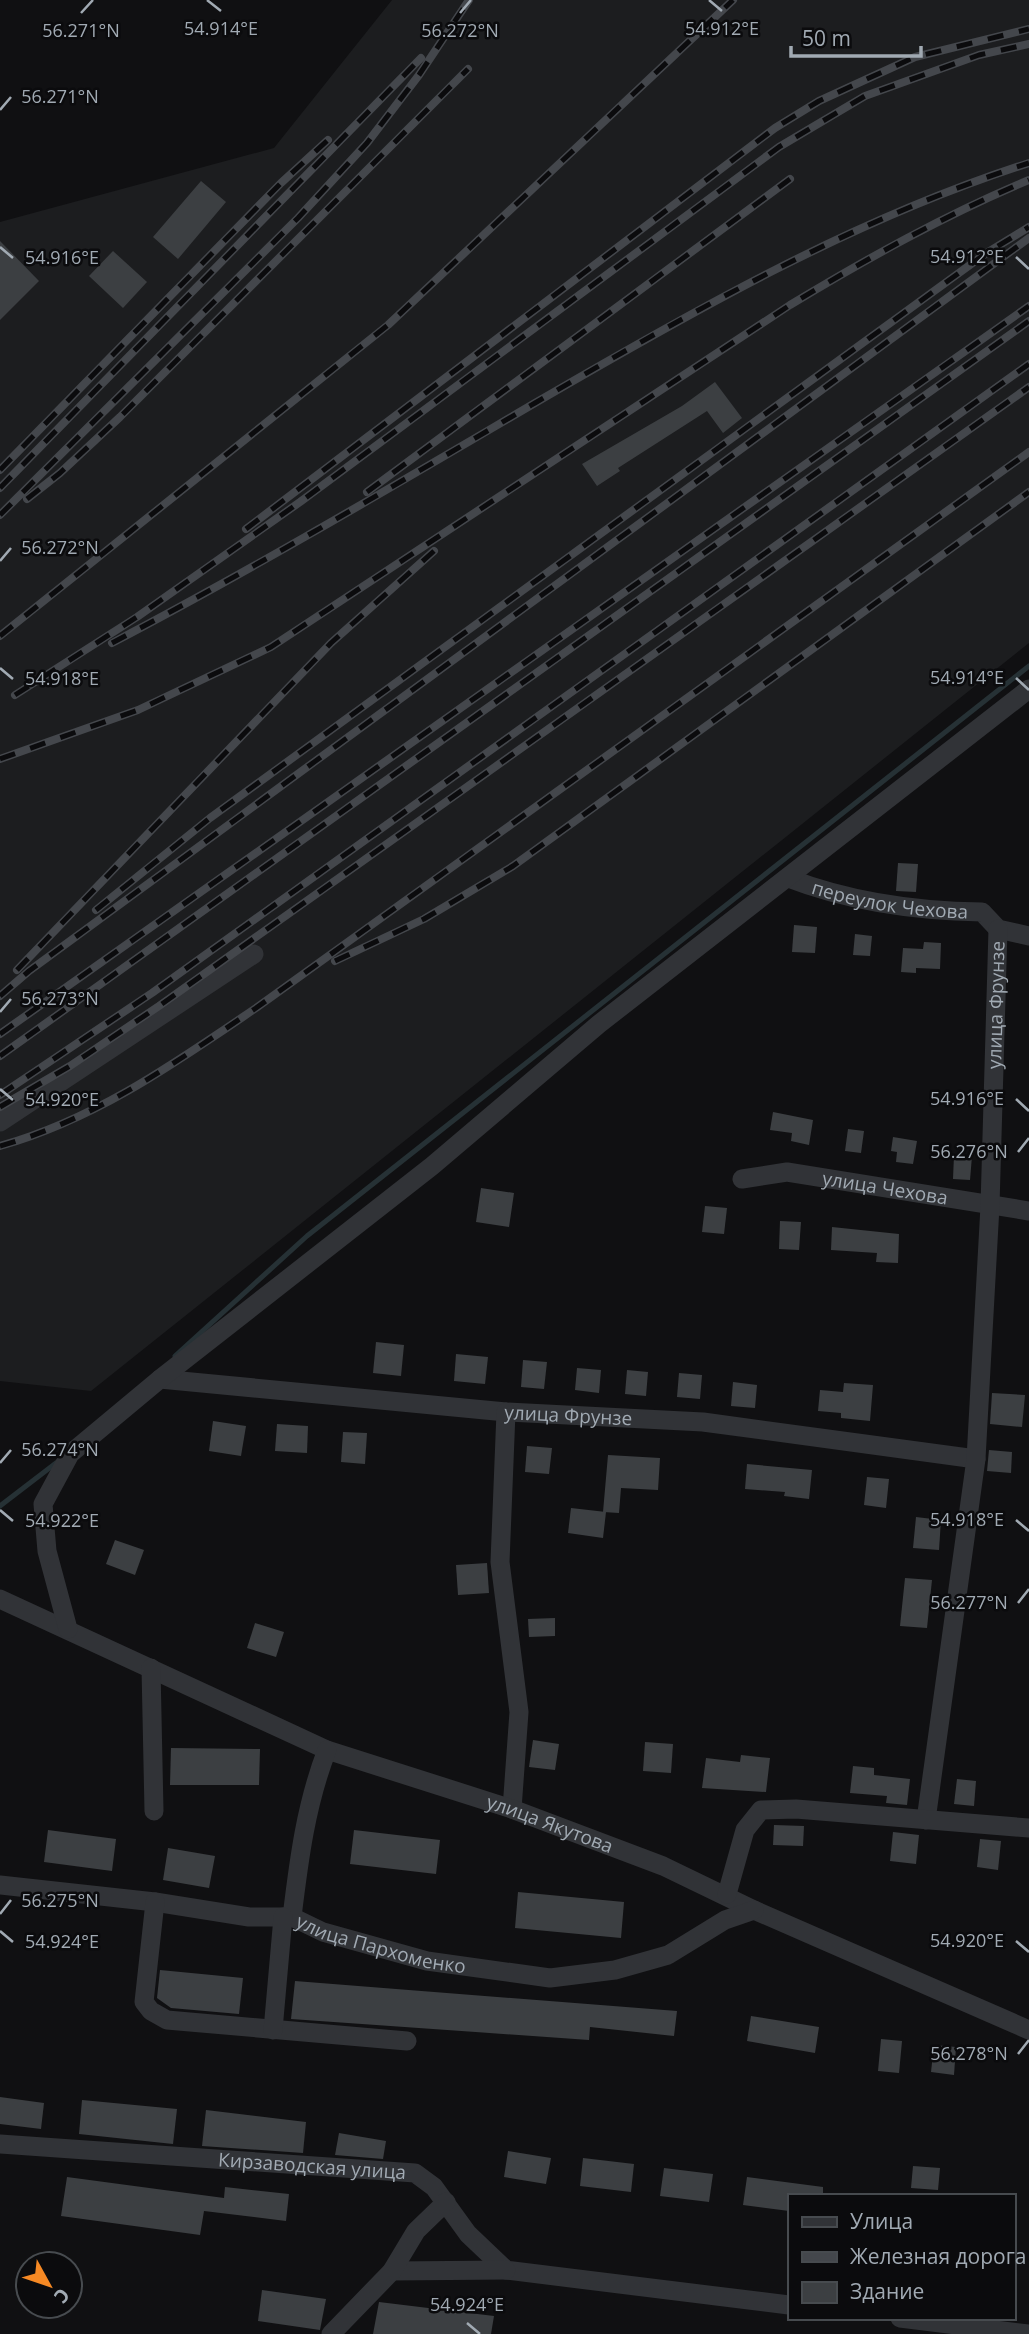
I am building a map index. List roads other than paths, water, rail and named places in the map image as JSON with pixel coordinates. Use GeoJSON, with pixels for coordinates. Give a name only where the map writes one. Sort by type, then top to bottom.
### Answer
{"type":"FeatureCollection","features":[{"type":"Feature","properties":{"kind":"street"},"geometry":{"type":"LineString","coordinates":[[68,1629],[47,1551],[43,1504],[70,1454],[160,1379],[432,1166],[600,1024],[1029,689]]}},
{"type":"Feature","properties":{"kind":"street","name":"переулок Чехова"},"geometry":{"type":"LineString","coordinates":[[788,878],[848,898],[938,911],[982,912],[998,929],[1029,936]]}},
{"type":"Feature","properties":{"kind":"street","name":"улица Фрунзе"},"geometry":{"type":"LineString","coordinates":[[926,1819],[976,1459],[990,1206],[998,929]]}},
{"type":"Feature","properties":{"kind":"street"},"geometry":{"type":"LineString","coordinates":[[0,1122],[254,954]]}},
{"type":"Feature","properties":{"kind":"street","name":"улица Чехова"},"geometry":{"type":"LineString","coordinates":[[743,1179],[787,1172],[1029,1211]]}},
{"type":"Feature","properties":{"kind":"street","name":"улица Фрунзе"},"geometry":{"type":"LineString","coordinates":[[160,1379],[506,1412],[703,1422],[976,1459]]}},
{"type":"Feature","properties":{"kind":"street"},"geometry":{"type":"LineString","coordinates":[[506,1412],[500,1562],[519,1712],[512,1809]]}},
{"type":"Feature","properties":{"kind":"street","name":"улица Якутова"},"geometry":{"type":"LineString","coordinates":[[0,1600],[327,1750],[512,1809],[663,1866],[727,1894],[754,1910],[1029,2031]]}},
{"type":"Feature","properties":{"kind":"street"},"geometry":{"type":"LineString","coordinates":[[150,1668],[154,1811]]}},
{"type":"Feature","properties":{"kind":"street"},"geometry":{"type":"LineString","coordinates":[[273,2030],[287,1917],[301,1837],[315,1780],[327,1750]]}},
{"type":"Feature","properties":{"kind":"street"},"geometry":{"type":"LineString","coordinates":[[727,1894],[745,1830],[761,1810],[796,1809],[1029,1828]]}},
{"type":"Feature","properties":{"kind":"street","name":"улица Пархоменко"},"geometry":{"type":"LineString","coordinates":[[0,1885],[155,1902],[249,1917],[287,1917],[323,1932],[427,1961],[550,1978],[615,1970],[668,1955],[726,1920],[754,1910]]}},
{"type":"Feature","properties":{"kind":"street"},"geometry":{"type":"LineString","coordinates":[[155,1902],[144,2002],[151,2011],[167,2020],[407,2041]]}},
{"type":"Feature","properties":{"kind":"street","name":"Кирзаводская улица"},"geometry":{"type":"LineString","coordinates":[[0,2144],[415,2173],[434,2187],[468,2234],[506,2270]]}},
{"type":"Feature","properties":{"kind":"street"},"geometry":{"type":"LineString","coordinates":[[331,2334],[392,2272],[416,2231],[446,2202]]}},
{"type":"Feature","properties":{"kind":"street"},"geometry":{"type":"LineString","coordinates":[[392,2272],[506,2270],[788,2305]]}},
{"type":"Feature","properties":{"kind":"street"},"geometry":{"type":"LineString","coordinates":[[916,2320],[1028,2334]]}},
{"type":"Feature","properties":{"kind":"waterway"},"geometry":{"type":"LineString","coordinates":[[175,1356],[307,1236],[1029,666]]}},
{"type":"Feature","properties":{"kind":"waterway"},"geometry":{"type":"LineString","coordinates":[[0,1506],[56,1463]]}},
{"type":"Feature","properties":{"kind":"railway"},"geometry":{"type":"LineString","coordinates":[[0,515],[298,218],[367,143],[419,75],[469,0]]}},
{"type":"Feature","properties":{"kind":"railway"},"geometry":{"type":"LineString","coordinates":[[0,636],[388,325],[733,0]]}},
{"type":"Feature","properties":{"kind":"railway"},"geometry":{"type":"LineString","coordinates":[[246,529],[775,128],[819,101],[915,57],[1029,29]]}},
{"type":"Feature","properties":{"kind":"railway"},"geometry":{"type":"LineString","coordinates":[[15,695],[137,617],[300,502],[779,147],[865,96],[979,55],[1029,44]]}},
{"type":"Feature","properties":{"kind":"railway"},"geometry":{"type":"LineString","coordinates":[[0,488],[421,58]]}},
{"type":"Feature","properties":{"kind":"railway"},"geometry":{"type":"LineString","coordinates":[[27,499],[60,473],[120,417],[468,69]]}},
{"type":"Feature","properties":{"kind":"railway"},"geometry":{"type":"LineString","coordinates":[[0,470],[281,183],[328,140]]}},
{"type":"Feature","properties":{"kind":"railway"},"geometry":{"type":"LineString","coordinates":[[112,643],[272,556],[594,369],[776,269],[900,211],[1029,163]]}},
{"type":"Feature","properties":{"kind":"railway"},"geometry":{"type":"LineString","coordinates":[[367,492],[790,179]]}},
{"type":"Feature","properties":{"kind":"railway"},"geometry":{"type":"LineString","coordinates":[[0,759],[138,710],[271,647],[790,305],[907,238],[1029,180]]}},
{"type":"Feature","properties":{"kind":"railway"},"geometry":{"type":"LineString","coordinates":[[96,910],[210,818],[985,254],[1029,227]]}},
{"type":"Feature","properties":{"kind":"railway"},"geometry":{"type":"LineString","coordinates":[[0,996],[29,971],[1029,238]]}},
{"type":"Feature","properties":{"kind":"railway"},"geometry":{"type":"LineString","coordinates":[[0,1034],[1029,306]]}},
{"type":"Feature","properties":{"kind":"railway"},"geometry":{"type":"LineString","coordinates":[[0,1056],[1029,321]]}},
{"type":"Feature","properties":{"kind":"railway"},"geometry":{"type":"LineString","coordinates":[[0,1095],[152,993],[1029,364]]}},
{"type":"Feature","properties":{"kind":"railway"},"geometry":{"type":"LineString","coordinates":[[0,1107],[70,1066],[159,1006],[1029,387]]}},
{"type":"Feature","properties":{"kind":"railway"},"geometry":{"type":"LineString","coordinates":[[0,1146],[35,1135],[102,1105],[165,1069],[226,1029],[1029,452]]}},
{"type":"Feature","properties":{"kind":"railway"},"geometry":{"type":"LineString","coordinates":[[335,961],[424,919],[513,866],[1029,492]]}},
{"type":"Feature","properties":{"kind":"railway"},"geometry":{"type":"LineString","coordinates":[[17,970],[331,643],[434,551]]}}]}
